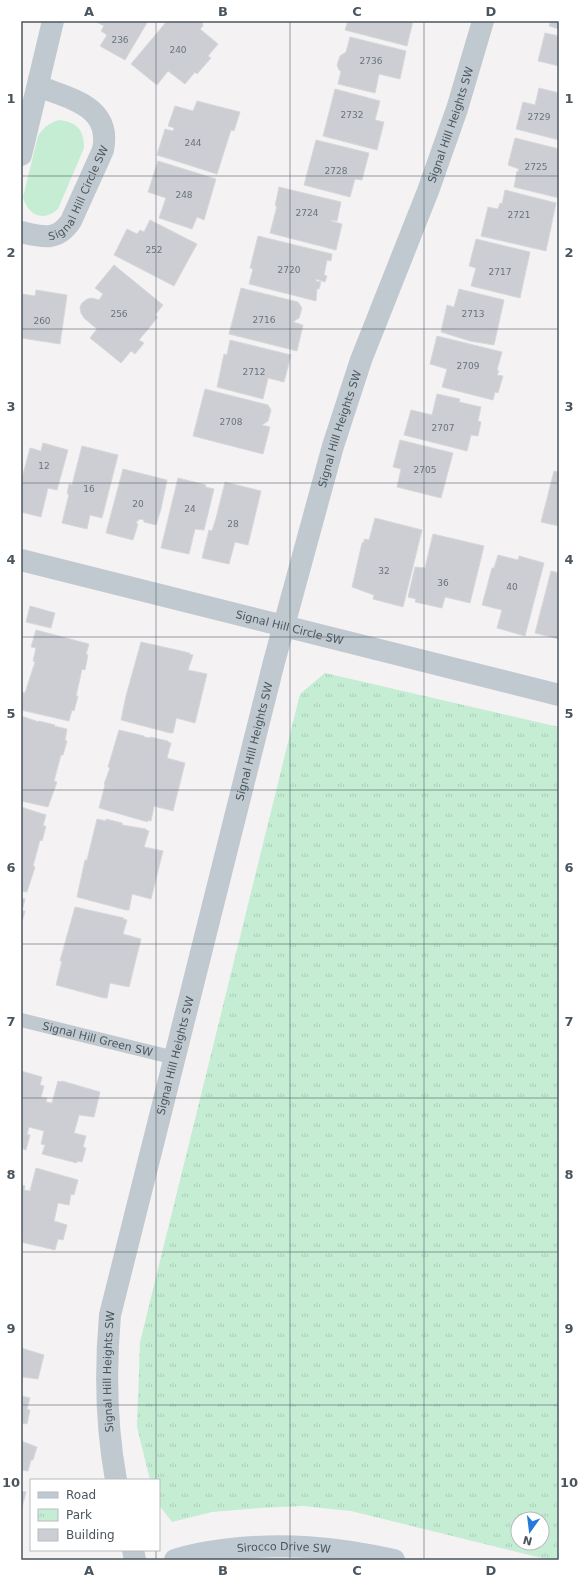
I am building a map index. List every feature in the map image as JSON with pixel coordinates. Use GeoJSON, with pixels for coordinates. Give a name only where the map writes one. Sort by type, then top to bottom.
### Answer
{"type":"FeatureCollection","features":[{"type":"Feature","properties":{"kind":"street"},"geometry":{"type":"LineString","coordinates":[[21,155],[53,21]]}},
{"type":"Feature","properties":{"kind":"street","name":"Signal Hill Heights SW"},"geometry":{"type":"LineString","coordinates":[[116,1479],[108,1422],[107,1349],[110,1315],[284,625],[333,446],[361,360],[428,191],[457,109],[483,21]]}},
{"type":"Feature","properties":{"kind":"street","name":"Signal Hill Circle SW"},"geometry":{"type":"LineString","coordinates":[[21,232],[43,237],[59,234],[66,228],[71,221],[100,157],[105,141],[102,122],[89,107],[38,86]]}},
{"type":"Feature","properties":{"kind":"street","name":"Signal Hill Circle SW"},"geometry":{"type":"LineString","coordinates":[[22,562],[284,625],[559,695]]}},
{"type":"Feature","properties":{"kind":"street","name":"Sirocco Drive SW"},"geometry":{"type":"LineString","coordinates":[[174,1560],[216,1551],[245,1547],[281,1545],[327,1548],[357,1552],[394,1560]]}},
{"type":"Feature","properties":{"kind":"lane","name":"Signal Hill Green SW"},"geometry":{"type":"LineString","coordinates":[[21,1020],[175,1058]]}},
{"type":"Feature","properties":{"kind":"green space"},"geometry":{"type":"Polygon","coordinates":[[[59,120],[75,125],[78,128],[83,136],[84,148],[58,209],[47,215],[37,215],[33,213],[25,204],[23,197],[38,136],[42,130],[52,122],[59,120]]]}},
{"type":"Feature","properties":{"kind":"green space"},"geometry":{"type":"Polygon","coordinates":[[[325,673],[559,727],[559,1560],[550,1560],[513,1551],[550,1551],[550,1511],[510,1511],[510,1550],[351,1511],[303,1506],[212,1512],[172,1522],[160,1506],[160,1479],[150,1479],[137,1427],[140,1342],[300,694],[325,673]]]}},
{"type":"Feature","properties":{"kind":"building"},"geometry":{"type":"Polygon","coordinates":[[[95,21],[148,21],[125,60],[100,46],[107,35],[101,31],[104,26],[95,21]]]}},
{"type":"Feature","properties":{"kind":"building"},"geometry":{"type":"Polygon","coordinates":[[[167,21],[202,21],[203,26],[200,29],[218,44],[208,56],[211,58],[197,74],[195,72],[185,84],[168,71],[157,85],[131,64],[167,21]]]}},
{"type":"Feature","properties":{"kind":"building"},"geometry":{"type":"Polygon","coordinates":[[[348,21],[413,21],[407,46],[345,30],[348,21]]]}},
{"type":"Feature","properties":{"kind":"building"},"geometry":{"type":"Polygon","coordinates":[[[551,21],[559,21],[559,29],[549,26],[551,21]]]}},
{"type":"Feature","properties":{"kind":"building"},"geometry":{"type":"Polygon","coordinates":[[[545,33],[559,36],[559,66],[538,61],[545,33]]]}},
{"type":"Feature","properties":{"kind":"building"},"geometry":{"type":"Polygon","coordinates":[[[350,37],[406,51],[400,79],[379,74],[375,93],[338,84],[341,71],[337,65],[340,56],[346,52],[350,37]]]}},
{"type":"Feature","properties":{"kind":"building"},"geometry":{"type":"Polygon","coordinates":[[[539,88],[559,93],[559,140],[516,129],[523,102],[535,105],[539,88]]]}},
{"type":"Feature","properties":{"kind":"building"},"geometry":{"type":"Polygon","coordinates":[[[335,89],[380,101],[375,120],[384,122],[377,150],[323,136],[335,89]]]}},
{"type":"Feature","properties":{"kind":"building"},"geometry":{"type":"Polygon","coordinates":[[[197,101],[240,112],[234,131],[231,130],[217,174],[157,155],[165,129],[173,131],[174,128],[168,126],[175,106],[193,111],[197,101]]]}},
{"type":"Feature","properties":{"kind":"building"},"geometry":{"type":"Polygon","coordinates":[[[515,138],[559,149],[559,198],[514,187],[517,171],[518,172],[519,169],[508,165],[515,138]]]}},
{"type":"Feature","properties":{"kind":"building"},"geometry":{"type":"Polygon","coordinates":[[[316,140],[369,153],[362,180],[355,179],[350,197],[304,185],[316,140]]]}},
{"type":"Feature","properties":{"kind":"building"},"geometry":{"type":"Polygon","coordinates":[[[158,161],[216,179],[204,220],[197,217],[192,229],[159,218],[166,198],[148,192],[158,161]]]}},
{"type":"Feature","properties":{"kind":"building"},"geometry":{"type":"Polygon","coordinates":[[[279,187],[341,202],[337,221],[331,221],[342,224],[336,250],[270,233],[277,206],[275,206],[279,187]]]}},
{"type":"Feature","properties":{"kind":"building"},"geometry":{"type":"Polygon","coordinates":[[[505,190],[556,203],[546,251],[481,236],[488,207],[498,209],[500,203],[502,204],[505,190]]]}},
{"type":"Feature","properties":{"kind":"building"},"geometry":{"type":"Polygon","coordinates":[[[150,220],[197,244],[174,286],[114,255],[127,229],[137,234],[140,230],[144,232],[150,220]]]}},
{"type":"Feature","properties":{"kind":"building"},"geometry":{"type":"Polygon","coordinates":[[[258,236],[332,254],[331,261],[327,260],[324,275],[327,276],[325,282],[316,279],[316,281],[321,282],[319,289],[317,289],[316,301],[249,284],[253,269],[250,268],[258,236]]]}},
{"type":"Feature","properties":{"kind":"building"},"geometry":{"type":"Polygon","coordinates":[[[476,239],[530,252],[520,298],[471,286],[476,268],[469,266],[476,239]]]}},
{"type":"Feature","properties":{"kind":"building"},"geometry":{"type":"Polygon","coordinates":[[[114,265],[163,305],[155,315],[158,317],[139,340],[144,343],[135,354],[131,351],[121,363],[90,338],[97,329],[84,318],[80,307],[87,299],[92,298],[99,300],[103,294],[95,288],[114,265]]]}},
{"type":"Feature","properties":{"kind":"building"},"geometry":{"type":"Polygon","coordinates":[[[241,288],[298,302],[302,308],[299,318],[293,322],[303,325],[297,351],[229,334],[241,288]]]}},
{"type":"Feature","properties":{"kind":"building"},"geometry":{"type":"Polygon","coordinates":[[[459,289],[504,300],[494,345],[470,341],[441,332],[447,305],[454,307],[459,289]]]}},
{"type":"Feature","properties":{"kind":"building"},"geometry":{"type":"Polygon","coordinates":[[[36,290],[67,295],[60,344],[21,338],[22,294],[35,296],[36,290]]]}},
{"type":"Feature","properties":{"kind":"building"},"geometry":{"type":"Polygon","coordinates":[[[437,336],[502,352],[497,375],[503,376],[498,393],[495,392],[493,400],[442,387],[447,369],[430,364],[437,336]]]}},
{"type":"Feature","properties":{"kind":"building"},"geometry":{"type":"Polygon","coordinates":[[[230,340],[291,355],[284,382],[268,378],[263,399],[217,387],[224,354],[227,355],[230,340]]]}},
{"type":"Feature","properties":{"kind":"building"},"geometry":{"type":"Polygon","coordinates":[[[205,389],[268,405],[271,410],[268,421],[262,425],[270,427],[263,454],[193,436],[205,389]]]}},
{"type":"Feature","properties":{"kind":"building"},"geometry":{"type":"Polygon","coordinates":[[[437,394],[460,399],[459,402],[481,407],[478,421],[481,422],[478,436],[471,435],[467,451],[404,435],[411,410],[432,415],[437,394]]]}},
{"type":"Feature","properties":{"kind":"building"},"geometry":{"type":"Polygon","coordinates":[[[400,440],[453,453],[441,498],[397,487],[401,469],[393,467],[400,440]]]}},
{"type":"Feature","properties":{"kind":"building"},"geometry":{"type":"Polygon","coordinates":[[[43,443],[68,450],[57,490],[48,488],[41,517],[21,512],[21,482],[30,448],[41,451],[43,443]]]}},
{"type":"Feature","properties":{"kind":"building"},"geometry":{"type":"Polygon","coordinates":[[[82,446],[118,455],[102,518],[90,515],[87,529],[62,523],[69,494],[67,494],[69,484],[72,485],[82,446]]]}},
{"type":"Feature","properties":{"kind":"building"},"geometry":{"type":"Polygon","coordinates":[[[123,469],[167,480],[156,525],[139,519],[136,523],[138,524],[133,540],[106,533],[123,469]]]}},
{"type":"Feature","properties":{"kind":"building"},"geometry":{"type":"Polygon","coordinates":[[[554,471],[559,472],[559,526],[541,522],[554,471]]]}},
{"type":"Feature","properties":{"kind":"building"},"geometry":{"type":"Polygon","coordinates":[[[178,478],[206,485],[205,487],[214,489],[204,530],[195,529],[189,554],[161,548],[178,478]]]}},
{"type":"Feature","properties":{"kind":"building"},"geometry":{"type":"Polygon","coordinates":[[[225,482],[261,491],[248,545],[235,542],[229,564],[202,558],[209,530],[212,531],[216,518],[225,482]]]}},
{"type":"Feature","properties":{"kind":"building"},"geometry":{"type":"Polygon","coordinates":[[[375,518],[422,530],[403,607],[373,599],[374,595],[352,587],[362,543],[364,542],[364,539],[369,540],[375,518]]]}},
{"type":"Feature","properties":{"kind":"building"},"geometry":{"type":"Polygon","coordinates":[[[433,534],[484,546],[470,603],[445,597],[442,608],[415,602],[416,599],[408,597],[415,567],[425,568],[433,534]]]}},
{"type":"Feature","properties":{"kind":"building"},"geometry":{"type":"Polygon","coordinates":[[[498,555],[518,560],[519,556],[544,563],[525,636],[497,628],[502,610],[482,605],[492,568],[494,568],[498,555]]]}},
{"type":"Feature","properties":{"kind":"building"},"geometry":{"type":"Polygon","coordinates":[[[551,571],[559,573],[559,639],[535,633],[551,571]]]}},
{"type":"Feature","properties":{"kind":"building"},"geometry":{"type":"Polygon","coordinates":[[[30,606],[55,613],[51,628],[26,622],[30,606]]]}},
{"type":"Feature","properties":{"kind":"building"},"geometry":{"type":"Polygon","coordinates":[[[36,630],[89,644],[86,654],[88,655],[85,670],[82,669],[76,696],[78,696],[74,711],[72,710],[69,721],[21,710],[21,692],[25,693],[35,662],[33,661],[36,648],[31,647],[36,630]]]}},
{"type":"Feature","properties":{"kind":"building"},"geometry":{"type":"Polygon","coordinates":[[[141,642],[190,653],[189,654],[193,655],[188,670],[207,674],[195,723],[176,718],[173,733],[170,733],[121,720],[141,642]]]}},
{"type":"Feature","properties":{"kind":"building"},"geometry":{"type":"Polygon","coordinates":[[[21,716],[67,729],[65,740],[67,741],[63,755],[61,755],[54,781],[57,782],[48,807],[21,801],[21,716]]]}},
{"type":"Feature","properties":{"kind":"building"},"geometry":{"type":"Polygon","coordinates":[[[119,730],[144,737],[168,741],[171,743],[167,758],[185,763],[173,811],[154,806],[151,821],[148,820],[148,822],[99,808],[104,784],[110,768],[108,767],[119,730]]]}},
{"type":"Feature","properties":{"kind":"building"},"geometry":{"type":"Polygon","coordinates":[[[21,807],[46,815],[43,826],[46,826],[42,841],[40,840],[33,866],[35,867],[27,892],[21,891],[21,807]]]}},
{"type":"Feature","properties":{"kind":"building"},"geometry":{"type":"Polygon","coordinates":[[[97,819],[106,821],[106,819],[122,823],[122,825],[146,829],[149,831],[144,847],[163,851],[151,899],[132,894],[129,910],[126,910],[77,897],[85,860],[87,860],[97,819]]]}},
{"type":"Feature","properties":{"kind":"building"},"geometry":{"type":"Polygon","coordinates":[[[21,898],[25,899],[22,911],[25,911],[21,925],[21,898]]]}},
{"type":"Feature","properties":{"kind":"building"},"geometry":{"type":"Polygon","coordinates":[[[75,907],[124,918],[123,919],[127,920],[123,934],[141,939],[129,987],[110,983],[107,998],[104,998],[56,985],[62,961],[60,961],[75,907]]]}},
{"type":"Feature","properties":{"kind":"building"},"geometry":{"type":"Polygon","coordinates":[[[21,1071],[42,1077],[40,1085],[44,1086],[41,1097],[47,1098],[46,1102],[52,1103],[58,1081],[100,1092],[94,1117],[79,1115],[74,1133],[86,1136],[83,1147],[86,1148],[82,1162],[77,1161],[77,1163],[42,1154],[45,1145],[41,1144],[44,1131],[29,1127],[27,1134],[30,1135],[26,1150],[21,1148],[21,1071]]]}},
{"type":"Feature","properties":{"kind":"building"},"geometry":{"type":"Polygon","coordinates":[[[36,1168],[78,1180],[74,1195],[71,1194],[69,1205],[58,1203],[54,1221],[67,1225],[63,1240],[58,1239],[55,1250],[21,1242],[23,1233],[21,1232],[21,1185],[25,1186],[24,1190],[30,1191],[36,1168]]]}},
{"type":"Feature","properties":{"kind":"building"},"geometry":{"type":"Polygon","coordinates":[[[21,1348],[44,1355],[38,1379],[23,1377],[21,1385],[21,1348]]]}},
{"type":"Feature","properties":{"kind":"building"},"geometry":{"type":"Polygon","coordinates":[[[21,1396],[30,1398],[27,1409],[30,1410],[27,1424],[22,1423],[21,1425],[21,1396]]]}},
{"type":"Feature","properties":{"kind":"building"},"geometry":{"type":"Polygon","coordinates":[[[21,1441],[37,1447],[28,1471],[21,1470],[21,1441]]]}},
{"type":"Feature","properties":{"kind":"building"},"geometry":{"type":"Polygon","coordinates":[[[21,1491],[26,1492],[21,1511],[21,1491]]]}}]}
